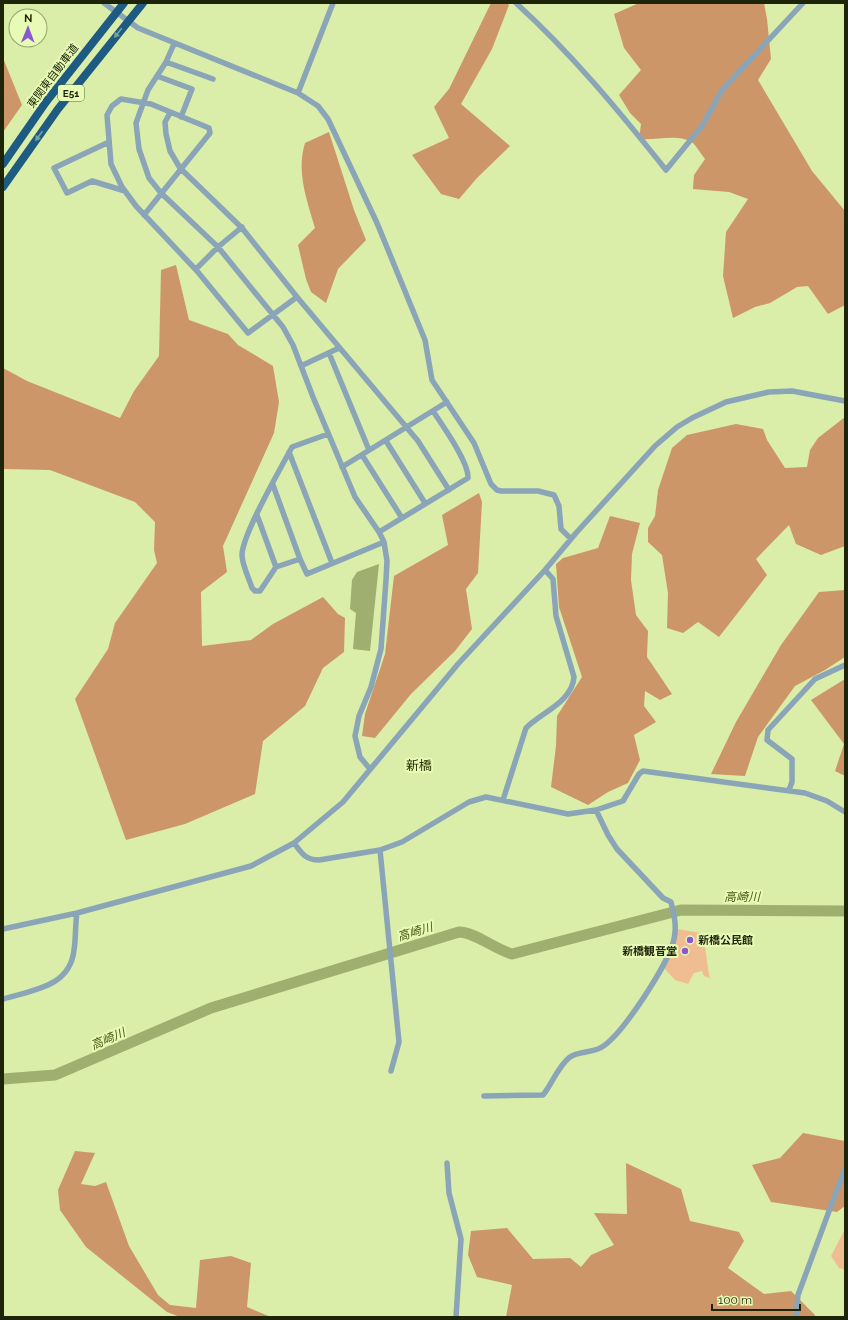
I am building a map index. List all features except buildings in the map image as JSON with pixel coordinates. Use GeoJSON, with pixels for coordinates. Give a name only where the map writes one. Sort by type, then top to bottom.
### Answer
{"type":"FeatureCollection","features":[{"type":"Feature","properties":{"kind":"highway","name":"東関東自動車道"},"geometry":{"type":"LineString","coordinates":[[3,164],[46,102],[124,3]]}},
{"type":"Feature","properties":{"kind":"highway","name":"E51"},"geometry":{"type":"LineString","coordinates":[[3,187],[58,109],[143,3]]}},
{"type":"Feature","properties":{"kind":"street"},"geometry":{"type":"LineString","coordinates":[[104,3],[133,25],[174,44],[298,93],[318,106],[328,119],[377,223],[425,340],[430,375],[474,443],[495,489],[509,492],[538,491],[554,496],[559,506],[561,529],[571,539]]}},
{"type":"Feature","properties":{"kind":"street"},"geometry":{"type":"LineString","coordinates":[[298,93],[333,3]]}},
{"type":"Feature","properties":{"kind":"street"},"geometry":{"type":"LineString","coordinates":[[516,3],[545,29],[593,80],[666,170],[702,126],[722,90],[803,3]]}},
{"type":"Feature","properties":{"kind":"street"},"geometry":{"type":"LineString","coordinates":[[174,44],[166,62],[148,90],[136,123],[139,149],[149,178],[161,193],[218,247],[284,327],[355,497],[379,532],[384,542],[386,567],[381,648],[371,687],[359,716],[355,736],[360,757],[370,769]]}},
{"type":"Feature","properties":{"kind":"street"},"geometry":{"type":"LineString","coordinates":[[166,62],[213,79]]}},
{"type":"Feature","properties":{"kind":"street"},"geometry":{"type":"LineString","coordinates":[[157,76],[192,89],[181,117]]}},
{"type":"Feature","properties":{"kind":"street"},"geometry":{"type":"LineString","coordinates":[[144,215],[180,168],[210,133],[209,128],[143,102],[121,99],[112,106],[107,115],[111,164],[125,191],[144,215],[196,269],[248,333],[297,297]]}},
{"type":"Feature","properties":{"kind":"street"},"geometry":{"type":"LineString","coordinates":[[170,113],[165,122],[166,134],[170,151],[180,168],[242,227],[297,297],[407,428],[449,490]]}},
{"type":"Feature","properties":{"kind":"street"},"geometry":{"type":"LineString","coordinates":[[109,142],[54,168],[67,193],[92,181],[125,191]]}},
{"type":"Feature","properties":{"kind":"street"},"geometry":{"type":"LineString","coordinates":[[196,269],[218,247],[242,227]]}},
{"type":"Feature","properties":{"kind":"street"},"geometry":{"type":"LineString","coordinates":[[301,366],[339,348]]}},
{"type":"Feature","properties":{"kind":"street"},"geometry":{"type":"LineString","coordinates":[[329,353],[369,450]]}},
{"type":"Feature","properties":{"kind":"street"},"geometry":{"type":"LineString","coordinates":[[3,929],[77,913],[252,866],[294,844],[343,802],[458,664],[545,570],[655,446],[692,418],[726,402],[769,392],[792,392],[845,401]]}},
{"type":"Feature","properties":{"kind":"street"},"geometry":{"type":"LineString","coordinates":[[342,467],[447,402]]}},
{"type":"Feature","properties":{"kind":"street"},"geometry":{"type":"LineString","coordinates":[[379,532],[468,478],[468,473],[459,453],[433,411]]}},
{"type":"Feature","properties":{"kind":"street"},"geometry":{"type":"LineString","coordinates":[[300,559],[276,567],[263,589],[255,591],[242,558],[243,548],[257,515],[292,447],[328,434]]}},
{"type":"Feature","properties":{"kind":"street"},"geometry":{"type":"LineString","coordinates":[[386,441],[425,503]]}},
{"type":"Feature","properties":{"kind":"street"},"geometry":{"type":"LineString","coordinates":[[289,452],[332,563]]}},
{"type":"Feature","properties":{"kind":"street"},"geometry":{"type":"LineString","coordinates":[[362,455],[402,518]]}},
{"type":"Feature","properties":{"kind":"street"},"geometry":{"type":"LineString","coordinates":[[273,485],[307,574],[384,542]]}},
{"type":"Feature","properties":{"kind":"street"},"geometry":{"type":"LineString","coordinates":[[257,515],[276,567]]}},
{"type":"Feature","properties":{"kind":"street"},"geometry":{"type":"LineString","coordinates":[[503,800],[526,728],[534,720],[558,704],[574,685],[574,677],[556,616],[553,579],[545,570]]}},
{"type":"Feature","properties":{"kind":"street"},"geometry":{"type":"LineString","coordinates":[[789,790],[792,782],[792,759],[767,740],[768,730],[815,679],[845,665]]}},
{"type":"Feature","properties":{"kind":"street"},"geometry":{"type":"LineString","coordinates":[[294,844],[306,858],[314,860],[380,850],[408,838],[469,802],[486,796],[568,814],[596,810],[623,801],[639,774],[643,771],[789,790],[814,796],[845,812]]}},
{"type":"Feature","properties":{"kind":"street"},"geometry":{"type":"LineString","coordinates":[[484,1096],[543,1095],[570,1057],[601,1048],[611,1039],[645,996],[668,960],[676,928],[671,902],[663,898],[617,848],[608,836],[596,810]]}},
{"type":"Feature","properties":{"kind":"street"},"geometry":{"type":"LineString","coordinates":[[380,850],[399,1042],[391,1071]]}},
{"type":"Feature","properties":{"kind":"street"},"geometry":{"type":"LineString","coordinates":[[3,999],[56,982],[63,976],[70,964],[74,950],[74,930],[77,913]]}},
{"type":"Feature","properties":{"kind":"street"},"geometry":{"type":"LineString","coordinates":[[447,1163],[449,1193],[461,1239],[456,1317]]}},
{"type":"Feature","properties":{"kind":"street"},"geometry":{"type":"LineString","coordinates":[[796,1317],[798,1295],[845,1168]]}},
{"type":"Feature","properties":{"kind":"shaded area"},"geometry":{"type":"Polygon","coordinates":[[[491,3],[507,3],[509,5],[492,49],[461,104],[510,146],[477,178],[459,199],[441,194],[412,155],[449,138],[434,107],[449,89],[491,3]]]}},
{"type":"Feature","properties":{"kind":"shaded area"},"geometry":{"type":"Polygon","coordinates":[[[639,3],[764,3],[771,59],[758,80],[812,171],[845,211],[845,305],[828,314],[808,286],[797,287],[770,303],[755,307],[733,318],[723,276],[726,232],[748,199],[729,192],[693,189],[694,175],[705,159],[693,143],[681,138],[639,139],[641,124],[630,113],[619,95],[641,70],[624,48],[614,14],[639,3]]]}},
{"type":"Feature","properties":{"kind":"shaded area"},"geometry":{"type":"Polygon","coordinates":[[[3,58],[22,105],[3,132],[3,58]]]}},
{"type":"Feature","properties":{"kind":"shaded area"},"geometry":{"type":"Polygon","coordinates":[[[329,132],[354,210],[366,240],[338,269],[326,303],[311,292],[306,279],[298,245],[315,228],[302,175],[305,143],[329,132]]]}},
{"type":"Feature","properties":{"kind":"shaded area"},"geometry":{"type":"Polygon","coordinates":[[[176,265],[189,320],[228,334],[238,345],[273,366],[279,402],[274,433],[223,546],[227,572],[201,592],[202,646],[251,640],[273,624],[323,597],[338,614],[345,618],[344,652],[323,668],[305,706],[263,741],[255,794],[185,824],[126,840],[75,699],[108,649],[115,623],[157,563],[154,550],[155,522],[135,502],[50,470],[3,469],[3,368],[27,381],[120,418],[134,391],[159,356],[161,270],[176,265]]]}},
{"type":"Feature","properties":{"kind":"shaded area"},"geometry":{"type":"Polygon","coordinates":[[[845,417],[845,546],[821,555],[796,544],[789,525],[756,559],[767,575],[719,637],[698,622],[683,633],[667,628],[668,593],[662,555],[648,542],[648,528],[655,516],[658,490],[672,448],[687,435],[736,424],[763,429],[767,440],[785,468],[807,467],[810,450],[818,438],[845,417]]]}},
{"type":"Feature","properties":{"kind":"shaded area"},"geometry":{"type":"Polygon","coordinates":[[[479,493],[482,502],[478,573],[466,589],[472,629],[455,651],[411,694],[375,738],[362,736],[365,714],[385,654],[394,576],[448,545],[442,515],[479,493]]]}},
{"type":"Feature","properties":{"kind":"shaded area"},"geometry":{"type":"Polygon","coordinates":[[[610,516],[640,523],[632,554],[631,580],[636,615],[648,631],[647,657],[672,694],[660,700],[645,691],[644,706],[656,722],[634,735],[640,760],[628,783],[608,792],[588,805],[551,787],[556,746],[557,716],[582,677],[559,607],[556,564],[563,558],[598,548],[610,516]]]}},
{"type":"Feature","properties":{"kind":"shaded area"},"geometry":{"type":"Polygon","coordinates":[[[379,564],[370,651],[353,649],[356,613],[350,609],[352,580],[357,572],[379,564]]]}},
{"type":"Feature","properties":{"kind":"shaded area"},"geometry":{"type":"Polygon","coordinates":[[[845,590],[845,657],[825,670],[795,686],[758,737],[745,776],[711,774],[736,722],[781,645],[819,592],[845,590]]]}},
{"type":"Feature","properties":{"kind":"shaded area"},"geometry":{"type":"Polygon","coordinates":[[[845,679],[845,776],[835,771],[844,744],[811,700],[845,679]]]}},
{"type":"Feature","properties":{"kind":"shaded area"},"geometry":{"type":"Polygon","coordinates":[[[677,929],[701,933],[710,978],[704,976],[702,971],[694,973],[688,984],[675,980],[664,968],[669,960],[677,929]]]}},
{"type":"Feature","properties":{"kind":"shaded area"},"geometry":{"type":"Polygon","coordinates":[[[803,1133],[845,1141],[845,1206],[837,1212],[771,1202],[752,1165],[780,1158],[803,1133]]]}},
{"type":"Feature","properties":{"kind":"shaded area"},"geometry":{"type":"Polygon","coordinates":[[[75,1151],[95,1153],[81,1184],[95,1186],[106,1182],[129,1246],[158,1295],[170,1305],[196,1308],[200,1260],[231,1256],[251,1263],[247,1307],[271,1317],[180,1317],[167,1312],[86,1247],[60,1210],[58,1190],[75,1151]]]}},
{"type":"Feature","properties":{"kind":"shaded area"},"geometry":{"type":"Polygon","coordinates":[[[626,1163],[681,1189],[690,1221],[739,1232],[744,1241],[728,1268],[764,1294],[791,1291],[815,1315],[815,1317],[506,1317],[512,1285],[477,1277],[468,1255],[471,1231],[507,1228],[533,1259],[570,1258],[581,1267],[591,1255],[614,1245],[594,1213],[627,1214],[626,1163]]]}},
{"type":"Feature","properties":{"kind":"shaded area"},"geometry":{"type":"Polygon","coordinates":[[[845,1229],[845,1270],[839,1268],[831,1256],[845,1229]]]}},
{"type":"Feature","properties":{"kind":"waterway","name":"高崎川"},"geometry":{"type":"LineString","coordinates":[[3,1079],[55,1075],[211,1008],[459,932],[472,935],[512,954],[681,910],[845,911]]}},
{"type":"Feature","properties":{"kind":"place","name":"新橋公民館"},"geometry":{"type":"Point","coordinates":[690,940]}},
{"type":"Feature","properties":{"kind":"place","name":"新橋観音堂"},"geometry":{"type":"Point","coordinates":[685,951]}},
{"type":"Feature","properties":{"kind":"district","name":"新橋"},"geometry":{"type":"Point","coordinates":[419,765]}}]}
